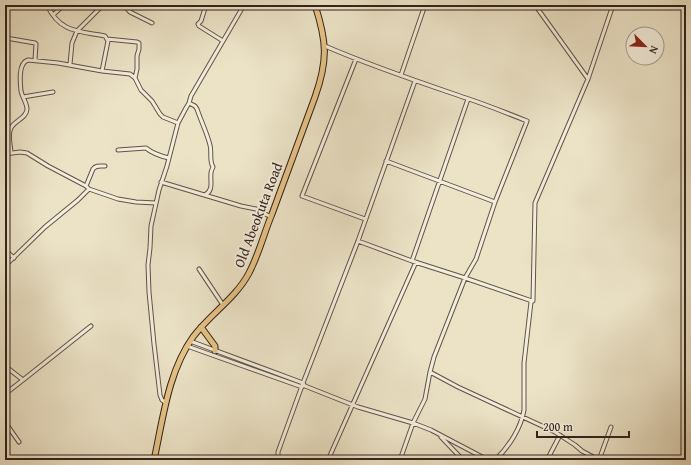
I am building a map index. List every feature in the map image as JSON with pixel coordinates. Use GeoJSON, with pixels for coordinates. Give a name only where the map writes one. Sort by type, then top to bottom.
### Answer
{"type":"FeatureCollection","features":[{"type":"Feature","properties":{"kind":"highway","name":"Old Abeokuta Road"},"geometry":{"type":"LineString","coordinates":[[154,460],[174,372],[190,341],[201,327],[241,285],[249,274],[321,80],[324,66],[325,46],[315,5]]}},
{"type":"Feature","properties":{"kind":"highway"},"geometry":{"type":"LineString","coordinates":[[201,327],[215,346],[214,353]]}},
{"type":"Feature","properties":{"kind":"street"},"geometry":{"type":"LineString","coordinates":[[47,5],[53,16],[64,26],[77,31],[105,36],[107,39],[137,42],[140,49],[135,78]]}},
{"type":"Feature","properties":{"kind":"street"},"geometry":{"type":"LineString","coordinates":[[53,16],[64,5]]}},
{"type":"Feature","properties":{"kind":"street"},"geometry":{"type":"LineString","coordinates":[[70,64],[72,43],[77,31],[103,5]]}},
{"type":"Feature","properties":{"kind":"street"},"geometry":{"type":"LineString","coordinates":[[124,5],[132,13],[152,23]]}},
{"type":"Feature","properties":{"kind":"street"},"geometry":{"type":"LineString","coordinates":[[206,5],[201,21],[198,24],[222,41]]}},
{"type":"Feature","properties":{"kind":"street"},"geometry":{"type":"LineString","coordinates":[[166,404],[160,395],[153,338],[148,265],[150,226],[178,123],[189,104],[191,96],[244,5]]}},
{"type":"Feature","properties":{"kind":"street"},"geometry":{"type":"LineString","coordinates":[[401,75],[425,5]]}},
{"type":"Feature","properties":{"kind":"street"},"geometry":{"type":"LineString","coordinates":[[535,5],[588,78]]}},
{"type":"Feature","properties":{"kind":"street"},"geometry":{"type":"LineString","coordinates":[[495,460],[510,442],[521,423],[523,416],[524,363],[530,302],[532,301],[536,203],[588,78],[613,5]]}},
{"type":"Feature","properties":{"kind":"street"},"geometry":{"type":"LineString","coordinates":[[6,38],[35,43],[35,60]]}},
{"type":"Feature","properties":{"kind":"street"},"geometry":{"type":"LineString","coordinates":[[102,70],[108,41],[107,39]]}},
{"type":"Feature","properties":{"kind":"street"},"geometry":{"type":"LineString","coordinates":[[325,46],[415,81],[527,121],[495,202],[476,259],[465,278],[434,357],[425,399],[413,423],[400,460]]}},
{"type":"Feature","properties":{"kind":"street"},"geometry":{"type":"LineString","coordinates":[[356,59],[302,196],[365,219]]}},
{"type":"Feature","properties":{"kind":"street"},"geometry":{"type":"LineString","coordinates":[[11,153],[10,129],[26,113],[27,108],[22,92],[21,72],[22,64],[28,60],[70,64],[130,74],[135,78],[141,90],[152,101],[160,114],[167,119],[178,123]]}},
{"type":"Feature","properties":{"kind":"street"},"geometry":{"type":"LineString","coordinates":[[278,460],[278,452],[358,241],[415,81]]}},
{"type":"Feature","properties":{"kind":"street"},"geometry":{"type":"LineString","coordinates":[[23,97],[52,92]]}},
{"type":"Feature","properties":{"kind":"street"},"geometry":{"type":"LineString","coordinates":[[412,261],[468,99]]}},
{"type":"Feature","properties":{"kind":"street"},"geometry":{"type":"LineString","coordinates":[[189,104],[197,109],[210,145],[211,162],[213,167],[210,172],[211,189],[209,193],[205,195]]}},
{"type":"Feature","properties":{"kind":"street"},"geometry":{"type":"LineString","coordinates":[[118,150],[146,148],[150,152],[169,158]]}},
{"type":"Feature","properties":{"kind":"street"},"geometry":{"type":"LineString","coordinates":[[5,154],[20,152],[27,153],[88,187],[118,199],[156,203]]}},
{"type":"Feature","properties":{"kind":"street"},"geometry":{"type":"LineString","coordinates":[[386,161],[495,202]]}},
{"type":"Feature","properties":{"kind":"street"},"geometry":{"type":"LineString","coordinates":[[5,266],[45,227],[78,200],[88,187],[94,167],[105,166]]}},
{"type":"Feature","properties":{"kind":"street"},"geometry":{"type":"LineString","coordinates":[[162,182],[241,206],[256,209],[270,217]]}},
{"type":"Feature","properties":{"kind":"street"},"geometry":{"type":"LineString","coordinates":[[358,241],[412,261],[532,301]]}},
{"type":"Feature","properties":{"kind":"street"},"geometry":{"type":"LineString","coordinates":[[5,250],[14,258]]}},
{"type":"Feature","properties":{"kind":"street"},"geometry":{"type":"LineString","coordinates":[[328,460],[416,262]]}},
{"type":"Feature","properties":{"kind":"street"},"geometry":{"type":"LineString","coordinates":[[199,269],[223,305]]}},
{"type":"Feature","properties":{"kind":"street"},"geometry":{"type":"LineString","coordinates":[[5,394],[91,326]]}},
{"type":"Feature","properties":{"kind":"street"},"geometry":{"type":"LineString","coordinates":[[190,341],[214,353],[303,385]]}},
{"type":"Feature","properties":{"kind":"street"},"geometry":{"type":"LineString","coordinates":[[187,346],[214,353],[303,385],[352,405],[413,423],[439,434],[488,460]]}},
{"type":"Feature","properties":{"kind":"street"},"geometry":{"type":"LineString","coordinates":[[5,366],[23,380]]}},
{"type":"Feature","properties":{"kind":"street"},"geometry":{"type":"LineString","coordinates":[[430,372],[458,387],[555,432],[582,451],[599,460],[611,427]]}},
{"type":"Feature","properties":{"kind":"street"},"geometry":{"type":"LineString","coordinates":[[5,422],[20,442]]}},
{"type":"Feature","properties":{"kind":"street"},"geometry":{"type":"LineString","coordinates":[[439,434],[463,460]]}},
{"type":"Feature","properties":{"kind":"street"},"geometry":{"type":"LineString","coordinates":[[547,460],[560,435]]}}]}
